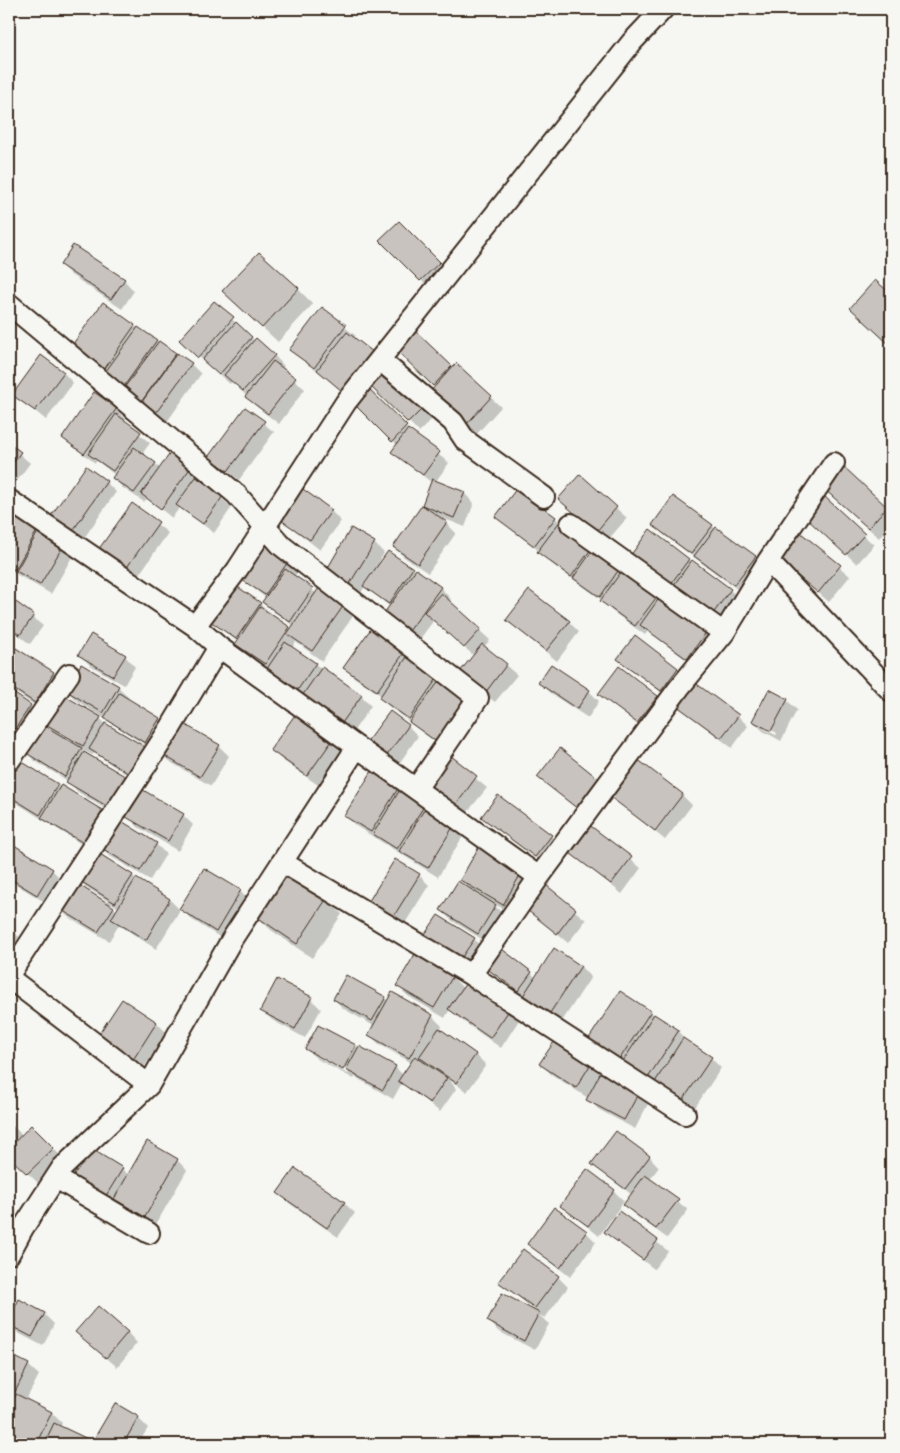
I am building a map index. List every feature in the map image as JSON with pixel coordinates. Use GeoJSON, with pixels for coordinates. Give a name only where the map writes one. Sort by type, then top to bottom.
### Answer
{"type":"FeatureCollection","features":[{"type":"Feature","properties":{"kind":"street"},"geometry":{"type":"LineString","coordinates":[[196,626],[346,402],[632,42],[663,9]]}},
{"type":"Feature","properties":{"kind":"street"},"geometry":{"type":"LineString","coordinates":[[9,304],[236,494],[282,546],[478,698],[416,789]]}},
{"type":"Feature","properties":{"kind":"street"},"geometry":{"type":"LineString","coordinates":[[380,360],[454,422],[465,440],[544,497]]}},
{"type":"Feature","properties":{"kind":"street"},"geometry":{"type":"LineString","coordinates":[[471,975],[539,876],[679,688],[724,633],[768,560],[834,463]]}},
{"type":"Feature","properties":{"kind":"street"},"geometry":{"type":"LineString","coordinates":[[12,508],[196,626],[219,647],[539,876]]}},
{"type":"Feature","properties":{"kind":"street"},"geometry":{"type":"LineString","coordinates":[[571,524],[724,633]]}},
{"type":"Feature","properties":{"kind":"street"},"geometry":{"type":"LineString","coordinates":[[768,560],[891,691]]}},
{"type":"Feature","properties":{"kind":"street"},"geometry":{"type":"LineString","coordinates":[[149,1085],[9,976],[171,727],[219,647]]}},
{"type":"Feature","properties":{"kind":"street"},"geometry":{"type":"LineString","coordinates":[[9,761],[69,674]]}},
{"type":"Feature","properties":{"kind":"street"},"geometry":{"type":"LineString","coordinates":[[9,1254],[23,1228],[62,1168],[149,1085],[232,939],[357,747]]}},
{"type":"Feature","properties":{"kind":"street"},"geometry":{"type":"LineString","coordinates":[[282,862],[471,975],[685,1114]]}},
{"type":"Feature","properties":{"kind":"street"},"geometry":{"type":"LineString","coordinates":[[56,1178],[149,1233]]}},
{"type":"Feature","properties":{"kind":"building"},"geometry":{"type":"Polygon","coordinates":[[[399,221],[440,262],[420,281],[379,240],[399,221]]]}},
{"type":"Feature","properties":{"kind":"building"},"geometry":{"type":"Polygon","coordinates":[[[73,245],[125,279],[111,299],[60,265],[73,245]]]}},
{"type":"Feature","properties":{"kind":"building"},"geometry":{"type":"Polygon","coordinates":[[[259,252],[299,288],[262,328],[222,291],[259,252]]]}},
{"type":"Feature","properties":{"kind":"building"},"geometry":{"type":"Polygon","coordinates":[[[875,280],[891,294],[891,346],[850,308],[875,280]]]}},
{"type":"Feature","properties":{"kind":"building"},"geometry":{"type":"Polygon","coordinates":[[[214,301],[234,317],[198,358],[179,340],[214,301]]]}},
{"type":"Feature","properties":{"kind":"building"},"geometry":{"type":"Polygon","coordinates":[[[103,302],[135,325],[103,371],[70,348],[103,302]]]}},
{"type":"Feature","properties":{"kind":"building"},"geometry":{"type":"Polygon","coordinates":[[[322,307],[346,325],[314,368],[289,350],[322,307]]]}},
{"type":"Feature","properties":{"kind":"building"},"geometry":{"type":"Polygon","coordinates":[[[236,322],[252,337],[219,375],[202,360],[236,322]]]}},
{"type":"Feature","properties":{"kind":"building"},"geometry":{"type":"Polygon","coordinates":[[[138,327],[157,340],[122,389],[103,375],[138,327]]]}},
{"type":"Feature","properties":{"kind":"building"},"geometry":{"type":"Polygon","coordinates":[[[412,328],[452,366],[433,386],[393,347],[412,328]]]}},
{"type":"Feature","properties":{"kind":"building"},"geometry":{"type":"Polygon","coordinates":[[[347,332],[373,352],[342,391],[317,370],[347,332]]]}},
{"type":"Feature","properties":{"kind":"building"},"geometry":{"type":"Polygon","coordinates":[[[256,338],[275,355],[243,391],[224,375],[256,338]]]}},
{"type":"Feature","properties":{"kind":"building"},"geometry":{"type":"Polygon","coordinates":[[[159,341],[176,353],[139,405],[121,392],[159,341]]]}},
{"type":"Feature","properties":{"kind":"building"},"geometry":{"type":"Polygon","coordinates":[[[177,353],[192,363],[153,417],[139,406],[177,353]]]}},
{"type":"Feature","properties":{"kind":"building"},"geometry":{"type":"Polygon","coordinates":[[[41,355],[64,372],[35,411],[12,395],[41,355]]]}},
{"type":"Feature","properties":{"kind":"building"},"geometry":{"type":"Polygon","coordinates":[[[273,361],[296,378],[268,414],[245,397],[273,361]]]}},
{"type":"Feature","properties":{"kind":"building"},"geometry":{"type":"Polygon","coordinates":[[[456,363],[492,396],[464,427],[427,395],[456,363]]]}},
{"type":"Feature","properties":{"kind":"building"},"geometry":{"type":"Polygon","coordinates":[[[382,367],[423,408],[408,423],[366,382],[382,367]]]}},
{"type":"Feature","properties":{"kind":"building"},"geometry":{"type":"Polygon","coordinates":[[[365,385],[407,426],[392,442],[350,400],[365,385]]]}},
{"type":"Feature","properties":{"kind":"building"},"geometry":{"type":"Polygon","coordinates":[[[94,392],[117,408],[84,454],[62,438],[94,392]]]}},
{"type":"Feature","properties":{"kind":"building"},"geometry":{"type":"Polygon","coordinates":[[[245,407],[265,421],[228,471],[208,457],[245,407]]]}},
{"type":"Feature","properties":{"kind":"building"},"geometry":{"type":"Polygon","coordinates":[[[116,414],[141,432],[113,471],[88,454],[116,414]]]}},
{"type":"Feature","properties":{"kind":"building"},"geometry":{"type":"Polygon","coordinates":[[[408,429],[440,452],[423,475],[391,452],[408,429]]]}},
{"type":"Feature","properties":{"kind":"building"},"geometry":{"type":"Polygon","coordinates":[[[9,443],[21,452],[9,468],[9,443]]]}},
{"type":"Feature","properties":{"kind":"building"},"geometry":{"type":"Polygon","coordinates":[[[134,447],[156,463],[134,493],[112,478],[134,447]]]}},
{"type":"Feature","properties":{"kind":"building"},"geometry":{"type":"Polygon","coordinates":[[[171,452],[191,467],[161,509],[141,494],[171,452]]]}},
{"type":"Feature","properties":{"kind":"building"},"geometry":{"type":"Polygon","coordinates":[[[86,466],[107,481],[72,532],[50,517],[86,466]]]}},
{"type":"Feature","properties":{"kind":"building"},"geometry":{"type":"Polygon","coordinates":[[[843,466],[887,507],[868,528],[823,488],[843,466]]]}},
{"type":"Feature","properties":{"kind":"building"},"geometry":{"type":"Polygon","coordinates":[[[580,474],[617,507],[596,532],[558,499],[580,474]]]}},
{"type":"Feature","properties":{"kind":"building"},"geometry":{"type":"Polygon","coordinates":[[[196,477],[223,496],[203,524],[176,505],[196,477]]]}},
{"type":"Feature","properties":{"kind":"building"},"geometry":{"type":"Polygon","coordinates":[[[432,479],[465,492],[454,518],[422,505],[432,479]]]}},
{"type":"Feature","properties":{"kind":"building"},"geometry":{"type":"Polygon","coordinates":[[[300,487],[332,510],[310,540],[278,518],[300,487]]]}},
{"type":"Feature","properties":{"kind":"building"},"geometry":{"type":"Polygon","coordinates":[[[517,488],[556,517],[534,546],[495,517],[517,488]]]}},
{"type":"Feature","properties":{"kind":"building"},"geometry":{"type":"Polygon","coordinates":[[[673,496],[713,525],[691,554],[652,525],[673,496]]]}},
{"type":"Feature","properties":{"kind":"building"},"geometry":{"type":"Polygon","coordinates":[[[824,496],[865,534],[846,555],[805,517],[824,496]]]}},
{"type":"Feature","properties":{"kind":"building"},"geometry":{"type":"Polygon","coordinates":[[[132,503],[159,522],[125,570],[98,550],[132,503]]]}},
{"type":"Feature","properties":{"kind":"building"},"geometry":{"type":"Polygon","coordinates":[[[422,505],[447,522],[418,564],[393,547],[422,505]]]}},
{"type":"Feature","properties":{"kind":"building"},"geometry":{"type":"Polygon","coordinates":[[[13,515],[38,529],[15,570],[9,567],[9,522],[13,515]]]}},
{"type":"Feature","properties":{"kind":"building"},"geometry":{"type":"Polygon","coordinates":[[[561,520],[594,545],[571,577],[537,552],[561,520]]]}},
{"type":"Feature","properties":{"kind":"building"},"geometry":{"type":"Polygon","coordinates":[[[716,527],[756,556],[734,585],[694,556],[716,527]]]}},
{"type":"Feature","properties":{"kind":"building"},"geometry":{"type":"Polygon","coordinates":[[[351,528],[375,542],[349,585],[326,571],[351,528]]]}},
{"type":"Feature","properties":{"kind":"building"},"geometry":{"type":"Polygon","coordinates":[[[650,529],[689,559],[670,585],[630,556],[650,529]]]}},
{"type":"Feature","properties":{"kind":"building"},"geometry":{"type":"Polygon","coordinates":[[[38,532],[63,546],[40,585],[16,571],[38,532]]]}},
{"type":"Feature","properties":{"kind":"building"},"geometry":{"type":"Polygon","coordinates":[[[801,533],[841,565],[818,593],[779,560],[801,533]]]}},
{"type":"Feature","properties":{"kind":"building"},"geometry":{"type":"Polygon","coordinates":[[[261,540],[290,559],[265,595],[236,576],[261,540]]]}},
{"type":"Feature","properties":{"kind":"building"},"geometry":{"type":"Polygon","coordinates":[[[595,547],[622,565],[600,597],[573,578],[595,547]]]}},
{"type":"Feature","properties":{"kind":"building"},"geometry":{"type":"Polygon","coordinates":[[[388,551],[413,568],[389,604],[363,586],[388,551]]]}},
{"type":"Feature","properties":{"kind":"building"},"geometry":{"type":"Polygon","coordinates":[[[692,560],[731,589],[712,615],[673,586],[692,560]]]}},
{"type":"Feature","properties":{"kind":"building"},"geometry":{"type":"Polygon","coordinates":[[[624,568],[659,594],[635,626],[600,601],[624,568]]]}},
{"type":"Feature","properties":{"kind":"building"},"geometry":{"type":"Polygon","coordinates":[[[285,569],[313,588],[290,622],[262,602],[285,569]]]}},
{"type":"Feature","properties":{"kind":"building"},"geometry":{"type":"Polygon","coordinates":[[[416,569],[441,587],[407,634],[382,616],[416,569]]]}},
{"type":"Feature","properties":{"kind":"building"},"geometry":{"type":"Polygon","coordinates":[[[232,583],[261,603],[236,639],[207,619],[232,583]]]}},
{"type":"Feature","properties":{"kind":"building"},"geometry":{"type":"Polygon","coordinates":[[[319,588],[344,605],[312,651],[287,634],[319,588]]]}},
{"type":"Feature","properties":{"kind":"building"},"geometry":{"type":"Polygon","coordinates":[[[529,590],[570,621],[546,651],[506,620],[529,590]]]}},
{"type":"Feature","properties":{"kind":"building"},"geometry":{"type":"Polygon","coordinates":[[[441,593],[481,629],[464,648],[424,612],[441,593]]]}},
{"type":"Feature","properties":{"kind":"building"},"geometry":{"type":"Polygon","coordinates":[[[9,597],[34,615],[20,635],[9,627],[9,597]]]}},
{"type":"Feature","properties":{"kind":"building"},"geometry":{"type":"Polygon","coordinates":[[[660,597],[707,631],[687,659],[640,625],[660,597]]]}},
{"type":"Feature","properties":{"kind":"building"},"geometry":{"type":"Polygon","coordinates":[[[260,607],[290,627],[265,664],[235,644],[260,607]]]}},
{"type":"Feature","properties":{"kind":"building"},"geometry":{"type":"Polygon","coordinates":[[[372,627],[406,650],[377,691],[343,668],[372,627]]]}},
{"type":"Feature","properties":{"kind":"building"},"geometry":{"type":"Polygon","coordinates":[[[91,634],[126,655],[113,676],[78,655],[91,634]]]}},
{"type":"Feature","properties":{"kind":"building"},"geometry":{"type":"Polygon","coordinates":[[[635,635],[678,668],[661,691],[617,659],[635,635]]]}},
{"type":"Feature","properties":{"kind":"building"},"geometry":{"type":"Polygon","coordinates":[[[285,642],[316,663],[297,691],[266,670],[285,642]]]}},
{"type":"Feature","properties":{"kind":"building"},"geometry":{"type":"Polygon","coordinates":[[[482,644],[507,664],[485,693],[459,673],[482,644]]]}},
{"type":"Feature","properties":{"kind":"building"},"geometry":{"type":"Polygon","coordinates":[[[11,645],[54,672],[35,703],[9,686],[9,649],[11,645]]]}},
{"type":"Feature","properties":{"kind":"building"},"geometry":{"type":"Polygon","coordinates":[[[407,657],[438,677],[409,719],[379,698],[407,657]]]}},
{"type":"Feature","properties":{"kind":"building"},"geometry":{"type":"Polygon","coordinates":[[[81,664],[119,686],[103,713],[65,690],[81,664]]]}},
{"type":"Feature","properties":{"kind":"building"},"geometry":{"type":"Polygon","coordinates":[[[551,664],[590,690],[577,709],[538,683],[551,664]]]}},
{"type":"Feature","properties":{"kind":"building"},"geometry":{"type":"Polygon","coordinates":[[[619,666],[658,696],[637,723],[598,694],[619,666]]]}},
{"type":"Feature","properties":{"kind":"building"},"geometry":{"type":"Polygon","coordinates":[[[322,667],[362,695],[342,723],[302,696],[322,667]]]}},
{"type":"Feature","properties":{"kind":"building"},"geometry":{"type":"Polygon","coordinates":[[[440,680],[472,704],[441,745],[409,722],[440,680]]]}},
{"type":"Feature","properties":{"kind":"building"},"geometry":{"type":"Polygon","coordinates":[[[694,682],[739,715],[721,738],[677,706],[694,682]]]}},
{"type":"Feature","properties":{"kind":"building"},"geometry":{"type":"Polygon","coordinates":[[[769,689],[788,699],[771,731],[752,721],[769,689]]]}},
{"type":"Feature","properties":{"kind":"building"},"geometry":{"type":"Polygon","coordinates":[[[9,690],[31,705],[15,729],[9,725],[9,690]]]}},
{"type":"Feature","properties":{"kind":"building"},"geometry":{"type":"Polygon","coordinates":[[[60,693],[101,717],[83,746],[42,722],[60,693]]]}},
{"type":"Feature","properties":{"kind":"building"},"geometry":{"type":"Polygon","coordinates":[[[119,693],[160,718],[145,743],[104,718],[119,693]]]}},
{"type":"Feature","properties":{"kind":"building"},"geometry":{"type":"Polygon","coordinates":[[[390,711],[409,725],[385,758],[365,744],[390,711]]]}},
{"type":"Feature","properties":{"kind":"building"},"geometry":{"type":"Polygon","coordinates":[[[297,712],[334,738],[307,776],[270,750],[297,712]]]}},
{"type":"Feature","properties":{"kind":"building"},"geometry":{"type":"Polygon","coordinates":[[[179,721],[220,745],[200,777],[160,753],[179,721]]]}},
{"type":"Feature","properties":{"kind":"building"},"geometry":{"type":"Polygon","coordinates":[[[40,723],[82,748],[65,777],[23,751],[40,723]]]}},
{"type":"Feature","properties":{"kind":"building"},"geometry":{"type":"Polygon","coordinates":[[[105,723],[147,748],[131,775],[89,749],[105,723]]]}},
{"type":"Feature","properties":{"kind":"building"},"geometry":{"type":"Polygon","coordinates":[[[560,748],[600,780],[578,809],[537,777],[560,748]]]}},
{"type":"Feature","properties":{"kind":"building"},"geometry":{"type":"Polygon","coordinates":[[[84,752],[128,778],[110,808],[66,782],[84,752]]]}},
{"type":"Feature","properties":{"kind":"building"},"geometry":{"type":"Polygon","coordinates":[[[446,752],[477,776],[456,805],[424,781],[446,752]]]}},
{"type":"Feature","properties":{"kind":"building"},"geometry":{"type":"Polygon","coordinates":[[[637,759],[683,794],[655,831],[609,796],[637,759]]]}},
{"type":"Feature","properties":{"kind":"building"},"geometry":{"type":"Polygon","coordinates":[[[19,760],[58,784],[40,815],[9,796],[9,777],[19,760]]]}},
{"type":"Feature","properties":{"kind":"building"},"geometry":{"type":"Polygon","coordinates":[[[372,771],[399,787],[371,832],[344,816],[372,771]]]}},
{"type":"Feature","properties":{"kind":"building"},"geometry":{"type":"Polygon","coordinates":[[[61,785],[107,813],[87,845],[41,818],[61,785]]]}},
{"type":"Feature","properties":{"kind":"building"},"geometry":{"type":"Polygon","coordinates":[[[401,788],[426,803],[397,849],[373,834],[401,788]]]}},
{"type":"Feature","properties":{"kind":"building"},"geometry":{"type":"Polygon","coordinates":[[[143,790],[184,814],[168,841],[126,817],[143,790]]]}},
{"type":"Feature","properties":{"kind":"building"},"geometry":{"type":"Polygon","coordinates":[[[498,795],[552,835],[535,857],[481,817],[498,795]]]}},
{"type":"Feature","properties":{"kind":"building"},"geometry":{"type":"Polygon","coordinates":[[[427,805],[456,822],[428,868],[399,851],[427,805]]]}},
{"type":"Feature","properties":{"kind":"building"},"geometry":{"type":"Polygon","coordinates":[[[115,817],[157,843],[140,871],[98,846],[115,817]]]}},
{"type":"Feature","properties":{"kind":"building"},"geometry":{"type":"Polygon","coordinates":[[[588,824],[632,857],[611,884],[567,851],[588,824]]]}},
{"type":"Feature","properties":{"kind":"building"},"geometry":{"type":"Polygon","coordinates":[[[14,845],[53,869],[37,895],[9,878],[9,854],[14,845]]]}},
{"type":"Feature","properties":{"kind":"building"},"geometry":{"type":"Polygon","coordinates":[[[480,845],[523,870],[503,905],[460,880],[480,845]]]}},
{"type":"Feature","properties":{"kind":"building"},"geometry":{"type":"Polygon","coordinates":[[[92,849],[133,875],[115,903],[74,877],[92,849]]]}},
{"type":"Feature","properties":{"kind":"building"},"geometry":{"type":"Polygon","coordinates":[[[395,859],[420,874],[392,919],[367,904],[395,859]]]}},
{"type":"Feature","properties":{"kind":"building"},"geometry":{"type":"Polygon","coordinates":[[[204,868],[241,890],[216,932],[179,909],[204,868]]]}},
{"type":"Feature","properties":{"kind":"building"},"geometry":{"type":"Polygon","coordinates":[[[285,869],[327,898],[297,944],[254,915],[285,869]]]}},
{"type":"Feature","properties":{"kind":"building"},"geometry":{"type":"Polygon","coordinates":[[[136,878],[170,899],[146,940],[111,919],[136,878]]]}},
{"type":"Feature","properties":{"kind":"building"},"geometry":{"type":"Polygon","coordinates":[[[71,880],[114,907],[98,932],[55,906],[71,880]]]}},
{"type":"Feature","properties":{"kind":"building"},"geometry":{"type":"Polygon","coordinates":[[[458,881],[496,905],[478,934],[440,910],[458,881]]]}},
{"type":"Feature","properties":{"kind":"building"},"geometry":{"type":"Polygon","coordinates":[[[546,885],[576,909],[557,934],[527,910],[546,885]]]}},
{"type":"Feature","properties":{"kind":"building"},"geometry":{"type":"Polygon","coordinates":[[[438,915],[475,938],[457,964],[421,940],[438,915]]]}},
{"type":"Feature","properties":{"kind":"building"},"geometry":{"type":"Polygon","coordinates":[[[498,946],[532,972],[518,991],[483,966],[498,946]]]}},
{"type":"Feature","properties":{"kind":"building"},"geometry":{"type":"Polygon","coordinates":[[[554,948],[581,966],[546,1019],[519,1002],[554,948]]]}},
{"type":"Feature","properties":{"kind":"building"},"geometry":{"type":"Polygon","coordinates":[[[415,954],[453,976],[434,1008],[396,986],[415,954]]]}},
{"type":"Feature","properties":{"kind":"building"},"geometry":{"type":"Polygon","coordinates":[[[346,975],[386,997],[372,1021],[333,999],[346,975]]]}},
{"type":"Feature","properties":{"kind":"building"},"geometry":{"type":"Polygon","coordinates":[[[277,979],[312,997],[295,1029],[260,1011],[277,979]]]}},
{"type":"Feature","properties":{"kind":"building"},"geometry":{"type":"Polygon","coordinates":[[[468,980],[510,1009],[490,1038],[448,1009],[468,980]]]}},
{"type":"Feature","properties":{"kind":"building"},"geometry":{"type":"Polygon","coordinates":[[[620,991],[651,1011],[617,1063],[586,1043],[620,991]]]}},
{"type":"Feature","properties":{"kind":"building"},"geometry":{"type":"Polygon","coordinates":[[[392,992],[433,1015],[409,1058],[368,1035],[392,992]]]}},
{"type":"Feature","properties":{"kind":"building"},"geometry":{"type":"Polygon","coordinates":[[[122,999],[157,1022],[131,1063],[95,1040],[122,999]]]}},
{"type":"Feature","properties":{"kind":"building"},"geometry":{"type":"Polygon","coordinates":[[[654,1014],[679,1030],[646,1081],[621,1064],[654,1014]]]}},
{"type":"Feature","properties":{"kind":"building"},"geometry":{"type":"Polygon","coordinates":[[[318,1025],[356,1045],[343,1070],[305,1049],[318,1025]]]}},
{"type":"Feature","properties":{"kind":"building"},"geometry":{"type":"Polygon","coordinates":[[[439,1028],[476,1054],[456,1083],[419,1057],[439,1028]]]}},
{"type":"Feature","properties":{"kind":"building"},"geometry":{"type":"Polygon","coordinates":[[[683,1038],[712,1057],[683,1100],[655,1082],[683,1038]]]}},
{"type":"Feature","properties":{"kind":"building"},"geometry":{"type":"Polygon","coordinates":[[[556,1039],[592,1062],[576,1088],[539,1064],[556,1039]]]}},
{"type":"Feature","properties":{"kind":"building"},"geometry":{"type":"Polygon","coordinates":[[[359,1046],[396,1066],[383,1090],[346,1070],[359,1046]]]}},
{"type":"Feature","properties":{"kind":"building"},"geometry":{"type":"Polygon","coordinates":[[[415,1056],[447,1078],[430,1103],[398,1081],[415,1056]]]}},
{"type":"Feature","properties":{"kind":"building"},"geometry":{"type":"Polygon","coordinates":[[[603,1068],[641,1089],[624,1120],[586,1100],[603,1068]]]}},
{"type":"Feature","properties":{"kind":"building"},"geometry":{"type":"Polygon","coordinates":[[[31,1125],[54,1148],[27,1174],[9,1157],[9,1148],[31,1125]]]}},
{"type":"Feature","properties":{"kind":"building"},"geometry":{"type":"Polygon","coordinates":[[[616,1131],[650,1156],[625,1189],[591,1164],[616,1131]]]}},
{"type":"Feature","properties":{"kind":"building"},"geometry":{"type":"Polygon","coordinates":[[[147,1141],[178,1159],[145,1217],[114,1199],[147,1141]]]}},
{"type":"Feature","properties":{"kind":"building"},"geometry":{"type":"Polygon","coordinates":[[[90,1148],[123,1168],[104,1199],[71,1180],[90,1148]]]}},
{"type":"Feature","properties":{"kind":"building"},"geometry":{"type":"Polygon","coordinates":[[[295,1168],[345,1202],[327,1228],[277,1193],[295,1168]]]}},
{"type":"Feature","properties":{"kind":"building"},"geometry":{"type":"Polygon","coordinates":[[[587,1169],[615,1190],[588,1226],[560,1206],[587,1169]]]}},
{"type":"Feature","properties":{"kind":"building"},"geometry":{"type":"Polygon","coordinates":[[[645,1175],[679,1199],[656,1229],[623,1205],[645,1175]]]}},
{"type":"Feature","properties":{"kind":"building"},"geometry":{"type":"Polygon","coordinates":[[[554,1207],[587,1231],[560,1268],[527,1244],[554,1207]]]}},
{"type":"Feature","properties":{"kind":"building"},"geometry":{"type":"Polygon","coordinates":[[[619,1211],[658,1240],[643,1260],[604,1232],[619,1211]]]}},
{"type":"Feature","properties":{"kind":"building"},"geometry":{"type":"Polygon","coordinates":[[[523,1249],[559,1276],[535,1308],[498,1282],[523,1249]]]}},
{"type":"Feature","properties":{"kind":"building"},"geometry":{"type":"Polygon","coordinates":[[[502,1293],[539,1313],[524,1341],[487,1321],[502,1293]]]}},
{"type":"Feature","properties":{"kind":"building"},"geometry":{"type":"Polygon","coordinates":[[[19,1299],[45,1313],[32,1337],[9,1325],[9,1319],[19,1299]]]}},
{"type":"Feature","properties":{"kind":"building"},"geometry":{"type":"Polygon","coordinates":[[[98,1306],[128,1332],[106,1358],[75,1332],[98,1306]]]}},
{"type":"Feature","properties":{"kind":"building"},"geometry":{"type":"Polygon","coordinates":[[[9,1354],[29,1364],[10,1402],[9,1402],[9,1354]]]}},
{"type":"Feature","properties":{"kind":"building"},"geometry":{"type":"Polygon","coordinates":[[[16,1394],[52,1412],[36,1444],[9,1444],[9,1409],[16,1394]]]}},
{"type":"Feature","properties":{"kind":"building"},"geometry":{"type":"Polygon","coordinates":[[[115,1403],[139,1417],[123,1444],[106,1444],[95,1437],[115,1403]]]}},
{"type":"Feature","properties":{"kind":"building"},"geometry":{"type":"Polygon","coordinates":[[[54,1423],[92,1441],[91,1444],[44,1444],[54,1423]]]}}]}
